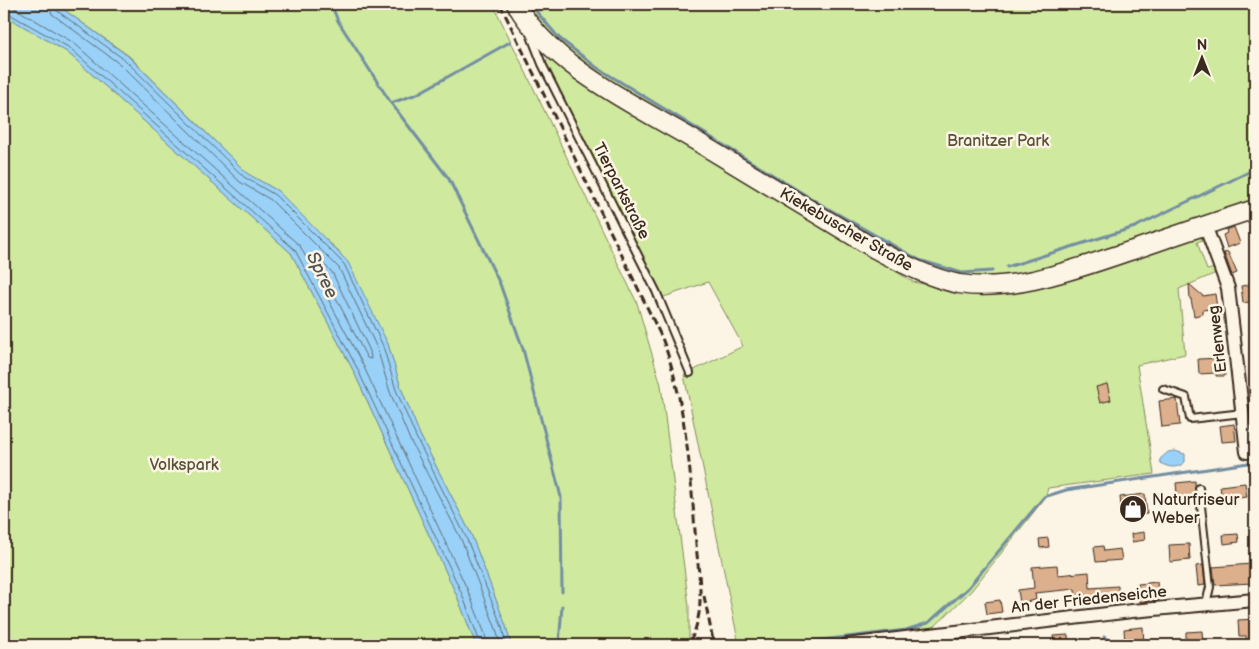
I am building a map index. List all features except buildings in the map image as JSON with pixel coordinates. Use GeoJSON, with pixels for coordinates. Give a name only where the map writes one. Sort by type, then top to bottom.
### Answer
{"type":"FeatureCollection","features":[{"type":"Feature","properties":{"kind":"street","name":"Kiekebuscher Straße"},"geometry":{"type":"LineString","coordinates":[[516,4],[526,22],[552,48],[594,80],[875,249],[919,272],[939,279],[961,284],[983,285],[1038,279],[1074,270],[1255,209]]}},
{"type":"Feature","properties":{"kind":"street","name":"Erlenweg"},"geometry":{"type":"LineString","coordinates":[[1205,226],[1228,288],[1248,452]]}},
{"type":"Feature","properties":{"kind":"street","name":"An der Friedenseiche"},"geometry":{"type":"LineString","coordinates":[[848,645],[927,640],[1206,604],[1255,600]]}},
{"type":"Feature","properties":{"kind":"lane","name":"Tierparkstraße"},"geometry":{"type":"LineString","coordinates":[[526,22],[531,42],[656,291],[690,373]]}},
{"type":"Feature","properties":{"kind":"lane"},"geometry":{"type":"LineString","coordinates":[[1164,389],[1186,397],[1190,419],[1243,413]]}},
{"type":"Feature","properties":{"kind":"lane"},"geometry":{"type":"LineString","coordinates":[[1199,488],[1210,587],[1206,604]]}},
{"type":"Feature","properties":{"kind":"green space"},"geometry":{"type":"Polygon","coordinates":[[[56,4],[493,4],[637,303],[661,385],[689,607],[689,645],[511,645],[506,626],[471,534],[420,435],[401,388],[388,344],[339,251],[317,232],[278,191],[248,174],[129,56],[56,4]]]}},
{"type":"Feature","properties":{"kind":"green space","name":"Branitzer Park"},"geometry":{"type":"Polygon","coordinates":[[[522,4],[1255,4],[1255,205],[1074,264],[1000,279],[962,278],[940,273],[817,209],[593,71],[555,43],[522,4]]]}},
{"type":"Feature","properties":{"kind":"green space","name":"Volkspark"},"geometry":{"type":"Polygon","coordinates":[[[4,15],[67,52],[291,253],[353,370],[457,596],[476,645],[4,645],[4,15]]]}},
{"type":"Feature","properties":{"kind":"green space"},"geometry":{"type":"Polygon","coordinates":[[[551,55],[581,78],[913,282],[987,292],[1032,289],[1097,273],[1203,235],[1205,239],[1197,242],[1207,270],[1215,268],[1216,273],[1179,289],[1185,354],[1137,365],[1154,474],[1048,488],[1045,498],[971,591],[930,631],[802,645],[739,645],[684,375],[743,346],[708,282],[655,300],[546,62],[551,55]]]}},
{"type":"Feature","properties":{"kind":"water","name":"Spree"},"geometry":{"type":"Polygon","coordinates":[[[4,4],[56,4],[128,56],[248,174],[278,191],[348,262],[388,344],[401,388],[420,435],[471,534],[506,626],[511,645],[476,645],[457,596],[353,370],[291,253],[67,52],[4,15],[4,4]]]}},
{"type":"Feature","properties":{"kind":"water"},"geometry":{"type":"Polygon","coordinates":[[[1175,451],[1185,454],[1185,462],[1173,467],[1160,463],[1160,459],[1168,452],[1175,451]]]}},
{"type":"Feature","properties":{"kind":"waterway"},"geometry":{"type":"LineString","coordinates":[[331,4],[338,21],[391,103],[449,179],[500,284],[523,349],[561,497],[562,592]]}},
{"type":"Feature","properties":{"kind":"waterway"},"geometry":{"type":"LineString","coordinates":[[530,4],[559,38],[596,67],[820,204],[919,260],[962,273],[992,271]]}},
{"type":"Feature","properties":{"kind":"waterway"},"geometry":{"type":"LineString","coordinates":[[391,103],[417,94],[510,42]]}},
{"type":"Feature","properties":{"kind":"waterway"},"geometry":{"type":"LineString","coordinates":[[1007,267],[1135,227],[1255,169]]}},
{"type":"Feature","properties":{"kind":"waterway"},"geometry":{"type":"LineString","coordinates":[[779,645],[906,630],[928,623],[968,588],[1044,497],[1066,490],[1255,462]]}},
{"type":"Feature","properties":{"kind":"waterway"},"geometry":{"type":"LineString","coordinates":[[559,645],[562,606]]}},
{"type":"Feature","properties":{"kind":"waterway"},"geometry":{"type":"LineString","coordinates":[[1104,637],[1115,645]]}},
{"type":"Feature","properties":{"kind":"railway"},"geometry":{"type":"LineString","coordinates":[[500,4],[662,338],[670,362],[677,387],[686,439],[699,579],[699,613],[695,630],[688,645]]}},
{"type":"Feature","properties":{"kind":"railway"},"geometry":{"type":"LineString","coordinates":[[704,596],[714,645]]}},
{"type":"Feature","properties":{"kind":"place","name":"Naturfriseur Weber"},"geometry":{"type":"Point","coordinates":[1133,509]}}]}
